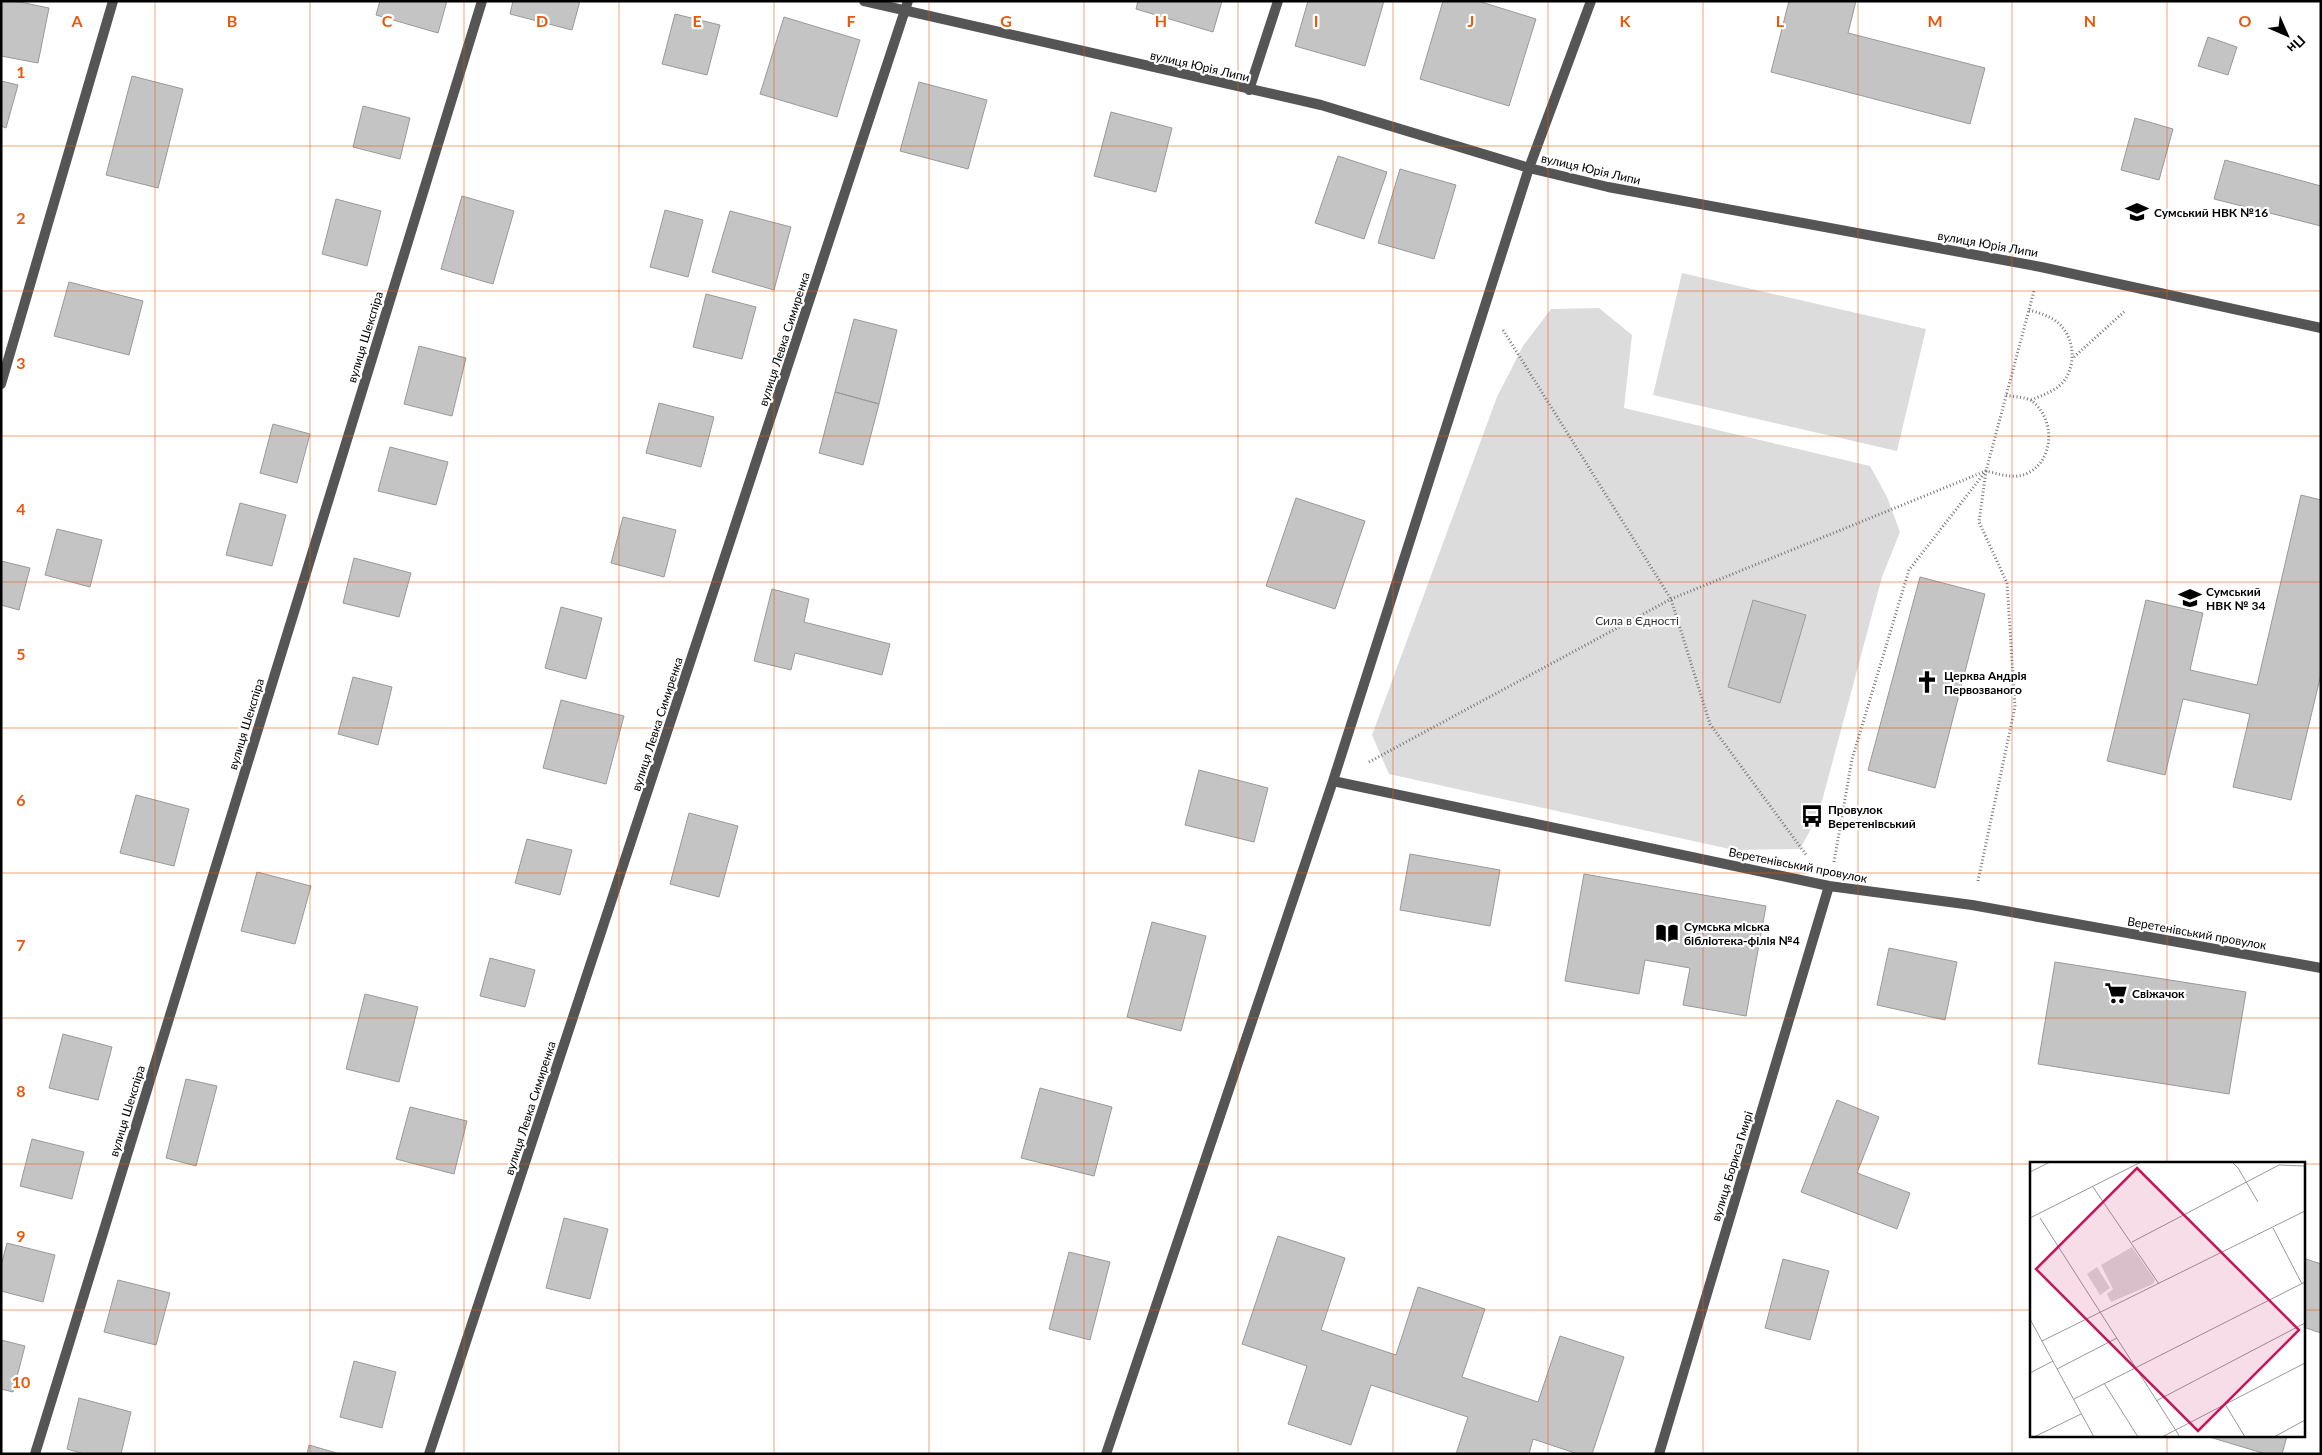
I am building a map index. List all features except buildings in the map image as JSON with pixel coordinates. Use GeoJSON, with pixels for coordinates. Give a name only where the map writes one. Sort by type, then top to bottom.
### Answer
{"type":"FeatureCollection","features":[{"type":"Feature","properties":{"kind":"street"},"geometry":{"type":"LineString","coordinates":[[1,384],[114,1]]}},
{"type":"Feature","properties":{"kind":"street","name":"вулиця Шекспіра"},"geometry":{"type":"LineString","coordinates":[[35,1454],[482,1]]}},
{"type":"Feature","properties":{"kind":"street","name":"вулиця Юрія Липи"},"geometry":{"type":"LineString","coordinates":[[864,1],[907,6],[1249,90],[1321,105],[1529,168],[1608,187],[2041,267],[2321,328]]}},
{"type":"Feature","properties":{"kind":"street"},"geometry":{"type":"LineString","coordinates":[[1249,90],[1278,1]]}},
{"type":"Feature","properties":{"kind":"street"},"geometry":{"type":"LineString","coordinates":[[1106,1454],[1333,781],[1529,168],[1591,1]]}},
{"type":"Feature","properties":{"kind":"street","name":"вулиця Левка Симиренка"},"geometry":{"type":"LineString","coordinates":[[429,1454],[907,6]]}},
{"type":"Feature","properties":{"kind":"street","name":"Веретенівський провулок"},"geometry":{"type":"LineString","coordinates":[[1333,781],[1829,886],[1972,905],[2321,968]]}},
{"type":"Feature","properties":{"kind":"street","name":"вулиця Бориса Гмирі"},"geometry":{"type":"LineString","coordinates":[[1659,1454],[1829,886]]}},
{"type":"Feature","properties":{"kind":"path"},"geometry":{"type":"LineString","coordinates":[[1972,905],[2015,707],[2007,583],[1979,522],[1986,471],[2041,267]]}},
{"type":"Feature","properties":{"kind":"path"},"geometry":{"type":"LineString","coordinates":[[2073,357],[2148,290]]}},
{"type":"Feature","properties":{"kind":"path"},"geometry":{"type":"LineString","coordinates":[[1485,301],[1671,599],[1710,724],[1829,886]]}},
{"type":"Feature","properties":{"kind":"path"},"geometry":{"type":"LineString","coordinates":[[2006,396],[2031,400],[2051,392],[2066,379],[2073,357],[2068,333],[2052,318],[2029,310]]}},
{"type":"Feature","properties":{"kind":"path"},"geometry":{"type":"LineString","coordinates":[[1333,781],[1671,599],[1986,471],[2009,477],[2028,473],[2044,459],[2050,436],[2045,414],[2031,400]]}},
{"type":"Feature","properties":{"kind":"path"},"geometry":{"type":"LineString","coordinates":[[1829,886],[1852,759],[1909,570],[1986,471]]}},
{"type":"Feature","properties":{"kind":"green space"},"geometry":{"type":"Polygon","coordinates":[[[1682,273],[1926,329],[1897,451],[1653,395],[1682,273]]]}},
{"type":"Feature","properties":{"kind":"green space","name":"Сила в Єдності"},"geometry":{"type":"Polygon","coordinates":[[[1599,308],[1632,335],[1624,408],[1870,466],[1887,497],[1900,532],[1882,577],[1818,816],[1800,849],[1734,850],[1389,774],[1372,735],[1497,397],[1523,346],[1551,309],[1599,308]]]}},
{"type":"Feature","properties":{"kind":"place","name":"Сумський НВК №16"},"geometry":{"type":"Point","coordinates":[2137,212]}},
{"type":"Feature","properties":{"kind":"place","name":"Сумський НВК № 34"},"geometry":{"type":"Point","coordinates":[2190,598]}},
{"type":"Feature","properties":{"kind":"place","name":"Церква Андрія Первозваного"},"geometry":{"type":"Point","coordinates":[1927,682]}},
{"type":"Feature","properties":{"kind":"place","name":"Провулок Веретенівський"},"geometry":{"type":"Point","coordinates":[1812,816]}},
{"type":"Feature","properties":{"kind":"place","name":"Сумська міська бібліотека-філія №4"},"geometry":{"type":"Point","coordinates":[1667,933]}},
{"type":"Feature","properties":{"kind":"place","name":"Свіжачок"},"geometry":{"type":"Point","coordinates":[2116,993]}}]}
